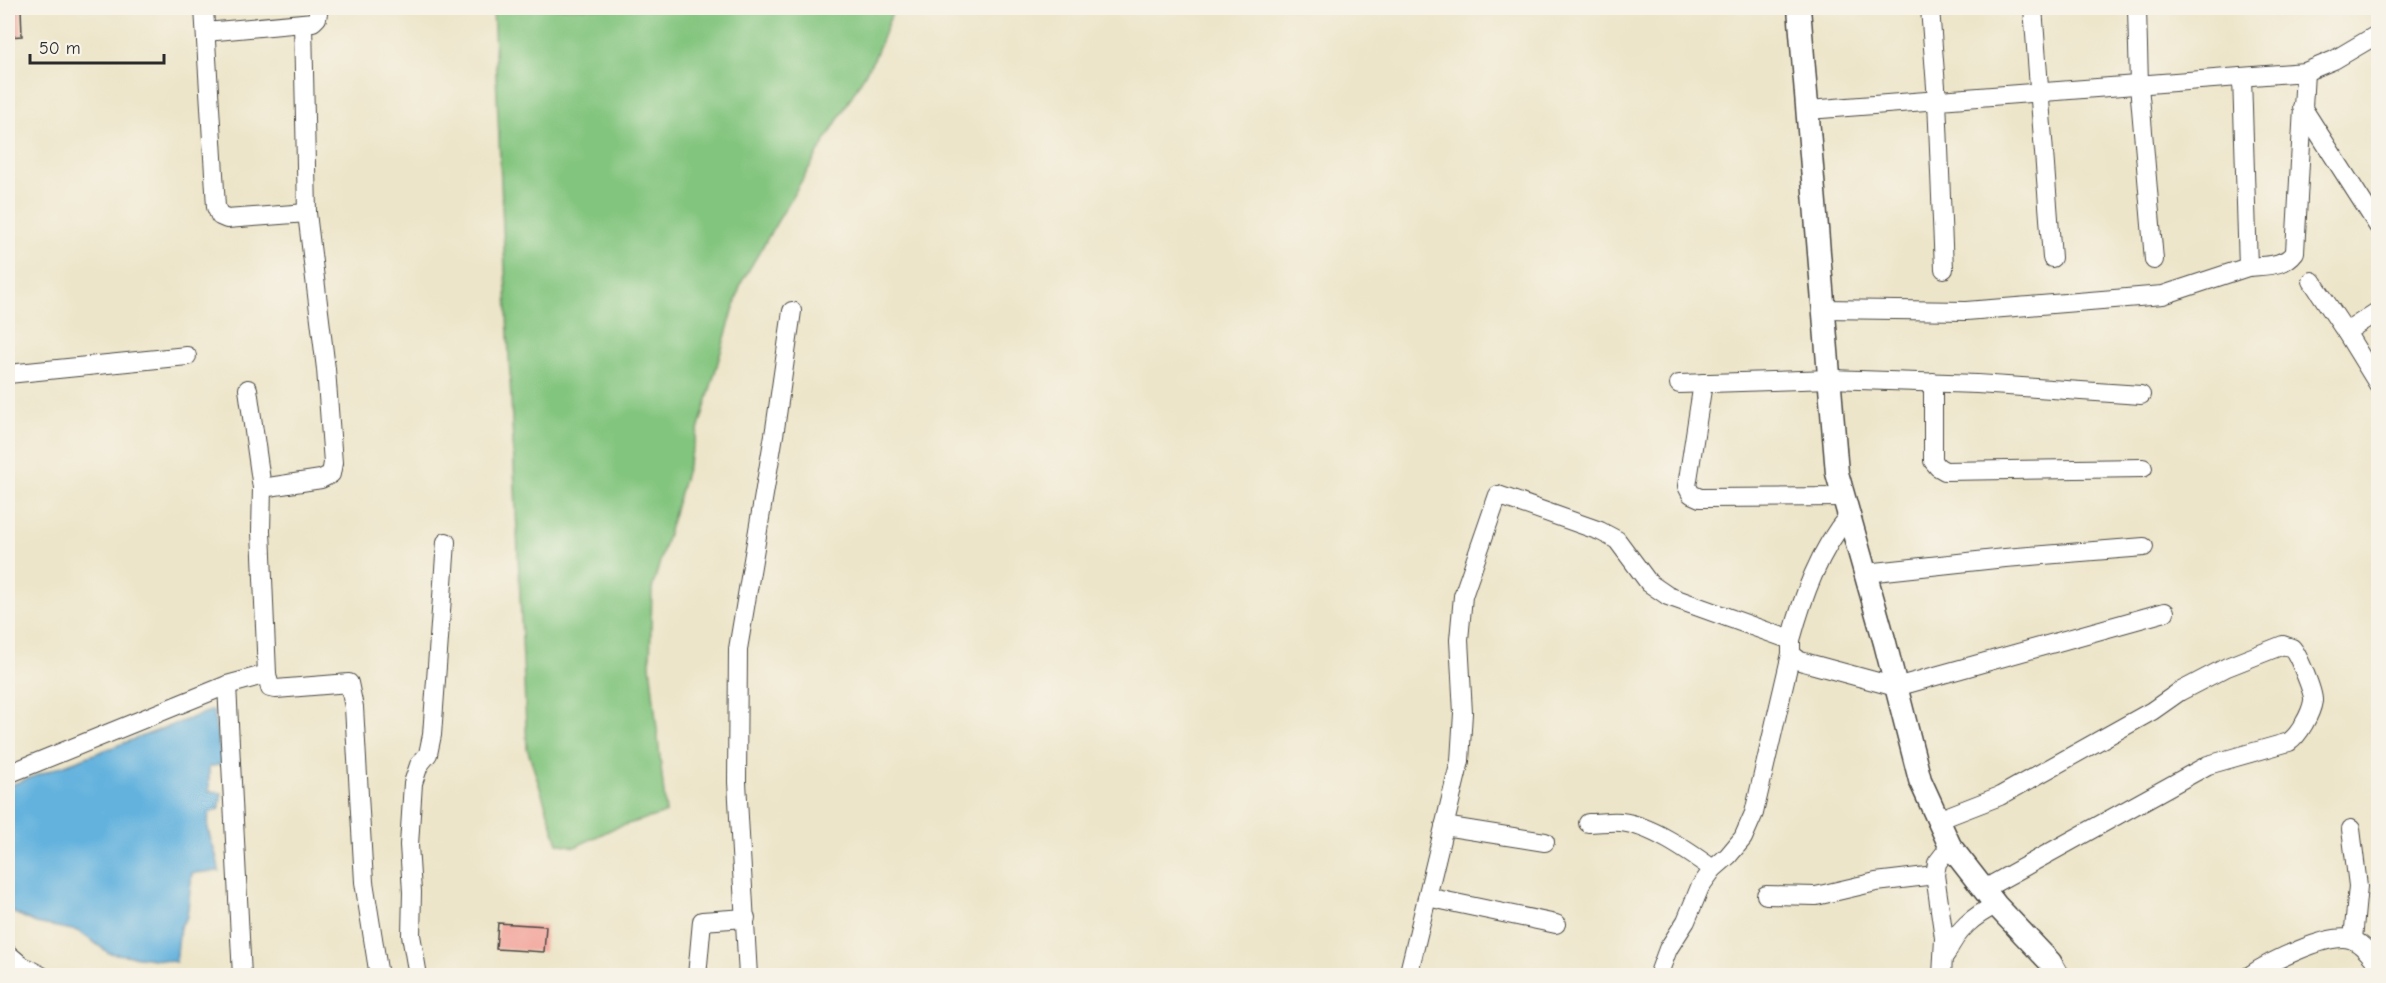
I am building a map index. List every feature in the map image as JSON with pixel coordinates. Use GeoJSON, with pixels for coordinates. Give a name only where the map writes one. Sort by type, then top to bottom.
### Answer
{"type":"FeatureCollection","features":[{"type":"Feature","properties":{"kind":"street"},"geometry":{"type":"LineString","coordinates":[[204,8],[216,207],[220,216],[227,219],[307,213]]}},
{"type":"Feature","properties":{"kind":"street"},"geometry":{"type":"LineString","coordinates":[[206,32],[303,24],[317,18],[319,8]]}},
{"type":"Feature","properties":{"kind":"street"},"geometry":{"type":"LineString","coordinates":[[1799,8],[1837,473],[1866,573],[1920,780],[1950,846],[2052,973]]}},
{"type":"Feature","properties":{"kind":"street"},"geometry":{"type":"LineString","coordinates":[[1930,8],[1937,100],[1944,269]]}},
{"type":"Feature","properties":{"kind":"street"},"geometry":{"type":"LineString","coordinates":[[2033,8],[2052,258]]}},
{"type":"Feature","properties":{"kind":"street"},"geometry":{"type":"LineString","coordinates":[[2137,8],[2139,85],[2154,260]]}},
{"type":"Feature","properties":{"kind":"street"},"geometry":{"type":"LineString","coordinates":[[262,488],[321,478],[331,474],[333,463],[326,369],[307,213],[303,24]]}},
{"type":"Feature","properties":{"kind":"street"},"geometry":{"type":"LineString","coordinates":[[1808,110],[2306,72],[2334,60],[2379,34]]}},
{"type":"Feature","properties":{"kind":"street"},"geometry":{"type":"LineString","coordinates":[[1824,309],[1966,310],[2163,296],[2248,267],[2279,264],[2290,259],[2295,252],[2302,107],[2306,72]]}},
{"type":"Feature","properties":{"kind":"street"},"geometry":{"type":"LineString","coordinates":[[2242,77],[2248,267]]}},
{"type":"Feature","properties":{"kind":"street"},"geometry":{"type":"LineString","coordinates":[[2302,107],[2379,226]]}},
{"type":"Feature","properties":{"kind":"street"},"geometry":{"type":"LineString","coordinates":[[2312,281],[2379,384]]}},
{"type":"Feature","properties":{"kind":"street"},"geometry":{"type":"LineString","coordinates":[[2346,332],[2379,310]]}},
{"type":"Feature","properties":{"kind":"street"},"geometry":{"type":"LineString","coordinates":[[748,975],[737,782],[738,649],[775,429],[792,311]]}},
{"type":"Feature","properties":{"kind":"street"},"geometry":{"type":"LineString","coordinates":[[8,374],[188,356]]}},
{"type":"Feature","properties":{"kind":"street"},"geometry":{"type":"LineString","coordinates":[[1679,384],[1830,379],[1933,382],[2141,395]]}},
{"type":"Feature","properties":{"kind":"street"},"geometry":{"type":"LineString","coordinates":[[1933,382],[1934,461],[1945,471],[2143,468]]}},
{"type":"Feature","properties":{"kind":"street"},"geometry":{"type":"LineString","coordinates":[[1703,383],[1687,486],[1691,494],[1700,498],[1846,506]]}},
{"type":"Feature","properties":{"kind":"street"},"geometry":{"type":"LineString","coordinates":[[248,389],[262,488],[261,531],[267,674],[270,688],[349,683],[354,707],[364,882],[380,975]]}},
{"type":"Feature","properties":{"kind":"street"},"geometry":{"type":"LineString","coordinates":[[1408,975],[1460,761],[1462,713],[1459,640],[1462,596],[1498,495],[1600,531],[1617,540],[1649,583],[1668,596],[1791,647],[1800,661],[1896,687],[2164,612]]}},
{"type":"Feature","properties":{"kind":"street"},"geometry":{"type":"LineString","coordinates":[[1658,975],[1668,949],[1686,921],[1700,887],[1713,869],[1743,838],[1754,813],[1791,647],[1812,576],[1846,506]]}},
{"type":"Feature","properties":{"kind":"street"},"geometry":{"type":"LineString","coordinates":[[418,975],[411,935],[412,892],[409,845],[413,783],[419,765],[428,754],[432,735],[446,542]]}},
{"type":"Feature","properties":{"kind":"street"},"geometry":{"type":"LineString","coordinates":[[1866,573],[2005,558],[2144,547]]}},
{"type":"Feature","properties":{"kind":"street"},"geometry":{"type":"LineString","coordinates":[[1938,819],[2000,796],[2152,711],[2179,692],[2227,667],[2283,645],[2291,648],[2296,654],[2313,694],[2313,703],[2295,737],[2289,742],[2208,765],[1990,897],[1953,938],[1942,968]]}},
{"type":"Feature","properties":{"kind":"street"},"geometry":{"type":"LineString","coordinates":[[8,774],[227,685],[267,674]]}},
{"type":"Feature","properties":{"kind":"street"},"geometry":{"type":"LineString","coordinates":[[227,685],[242,975]]}},
{"type":"Feature","properties":{"kind":"street"},"geometry":{"type":"LineString","coordinates":[[1588,823],[1623,822],[1650,832],[1713,869]]}},
{"type":"Feature","properties":{"kind":"street"},"geometry":{"type":"LineString","coordinates":[[1444,826],[1545,842]]}},
{"type":"Feature","properties":{"kind":"street"},"geometry":{"type":"LineString","coordinates":[[2351,829],[2358,886],[2353,939]]}},
{"type":"Feature","properties":{"kind":"street"},"geometry":{"type":"LineString","coordinates":[[1942,968],[1944,938],[1935,875],[1937,863],[1950,846]]}},
{"type":"Feature","properties":{"kind":"street"},"geometry":{"type":"LineString","coordinates":[[1766,895],[1816,896],[1876,882],[1935,875]]}},
{"type":"Feature","properties":{"kind":"street"},"geometry":{"type":"LineString","coordinates":[[1427,897],[1556,924]]}},
{"type":"Feature","properties":{"kind":"street"},"geometry":{"type":"LineString","coordinates":[[697,975],[702,921],[746,918]]}},
{"type":"Feature","properties":{"kind":"street"},"geometry":{"type":"LineString","coordinates":[[2249,975],[2284,956],[2338,938],[2353,939],[2379,964]]}},
{"type":"Feature","properties":{"kind":"street"},"geometry":{"type":"LineString","coordinates":[[8,954],[21,965],[42,975]]}},
{"type":"Feature","properties":{"kind":"green space"},"geometry":{"type":"Polygon","coordinates":[[[493,8],[894,8],[875,57],[741,283],[652,589],[650,664],[666,813],[614,828],[575,847],[558,843],[527,748],[493,8]]]}},
{"type":"Feature","properties":{"kind":"water"},"geometry":{"type":"Polygon","coordinates":[[[213,710],[222,764],[209,767],[209,791],[222,793],[219,809],[210,812],[208,827],[219,871],[192,873],[187,917],[180,927],[176,962],[109,953],[78,931],[36,923],[8,910],[8,786],[213,710]]]}},
{"type":"Feature","properties":{"kind":"building"},"geometry":{"type":"Polygon","coordinates":[[[8,8],[21,8],[22,36],[8,37],[8,8]]]}},
{"type":"Feature","properties":{"kind":"building"},"geometry":{"type":"Polygon","coordinates":[[[498,923],[546,926],[544,952],[496,949],[498,923]]]}}]}
